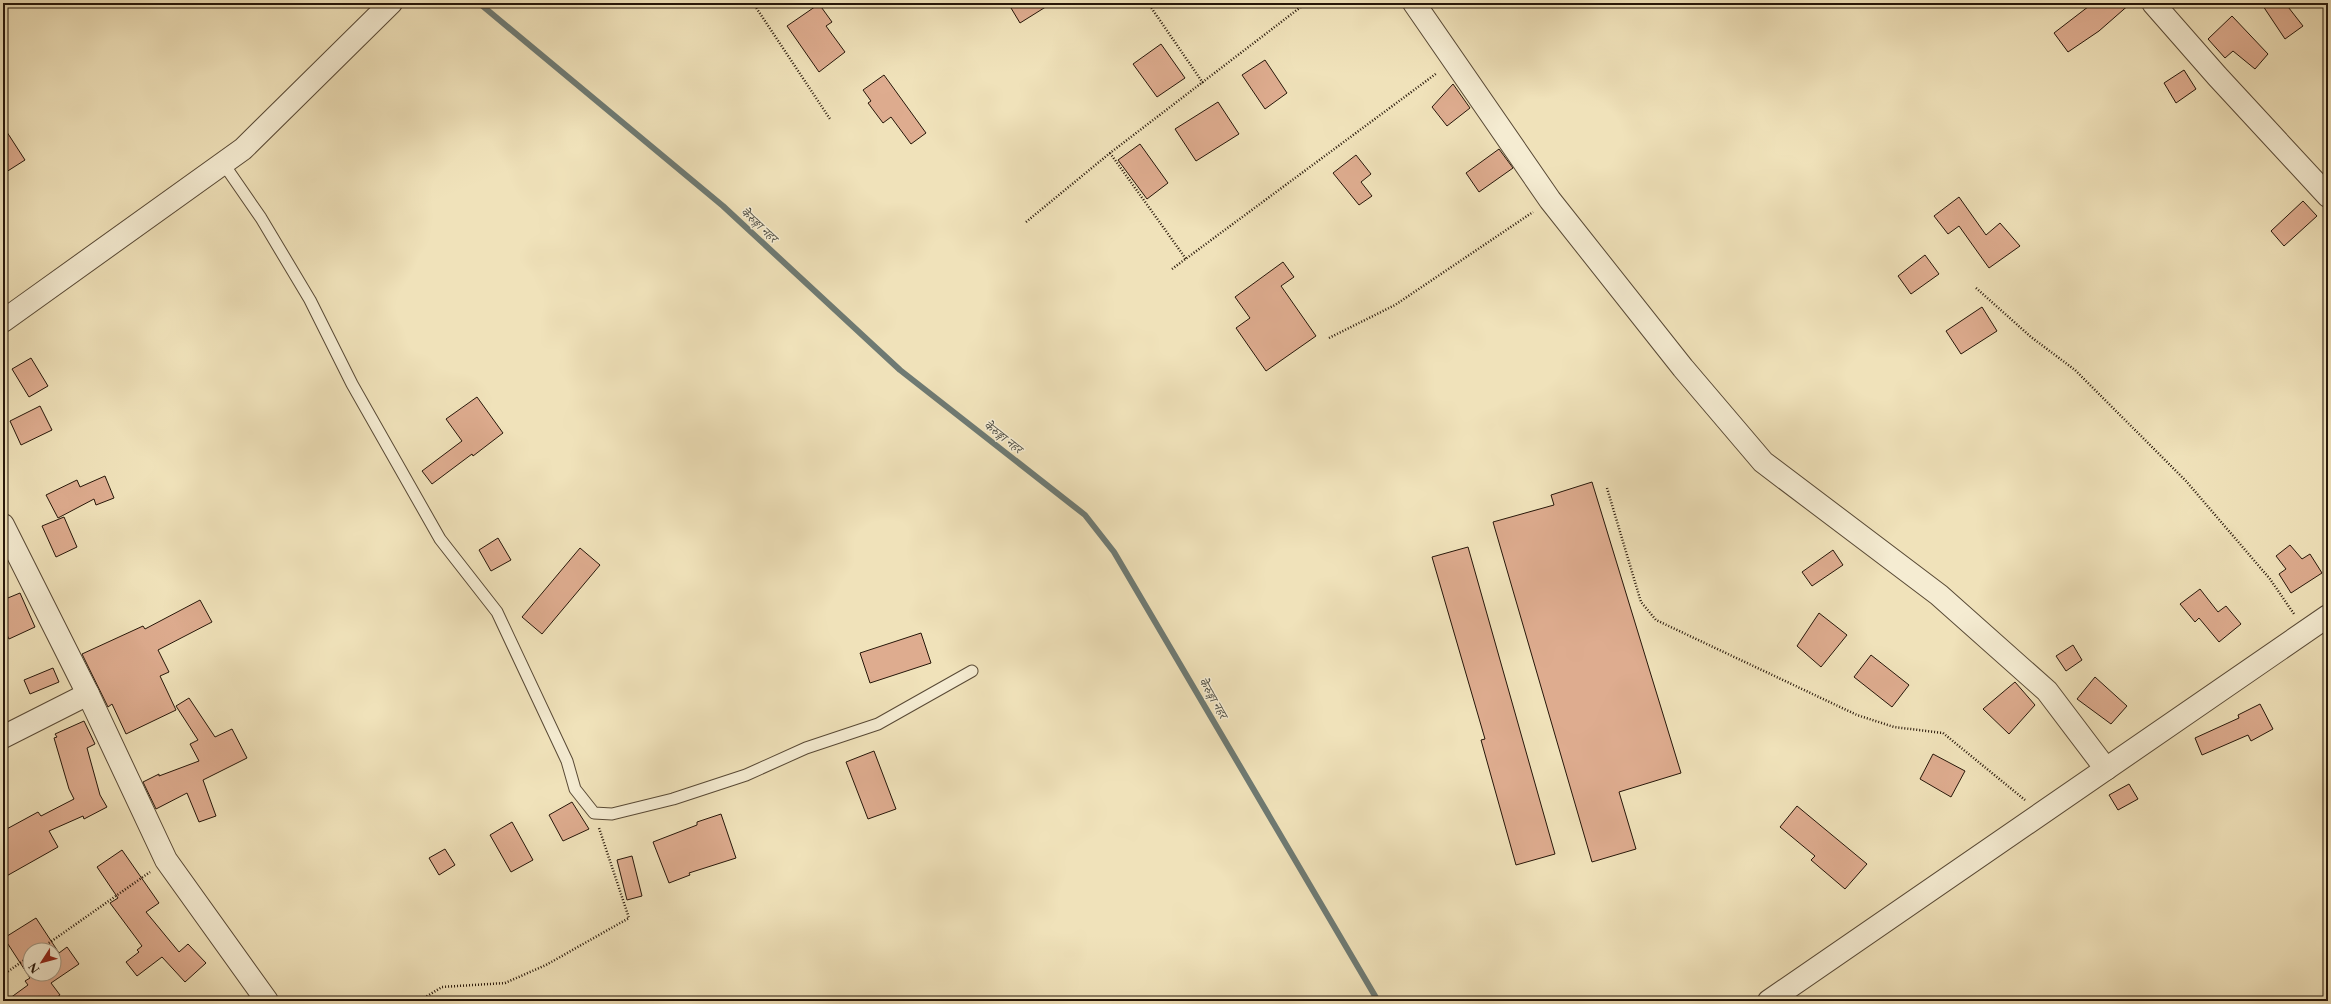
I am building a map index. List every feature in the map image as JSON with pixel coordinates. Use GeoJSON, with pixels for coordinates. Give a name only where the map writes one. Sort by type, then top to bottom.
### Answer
{"type":"FeatureCollection","features":[{"type":"Feature","properties":{"kind":"street"},"geometry":{"type":"LineString","coordinates":[[3,321],[243,149],[391,3]]}},
{"type":"Feature","properties":{"kind":"street"},"geometry":{"type":"LineString","coordinates":[[1414,3],[1550,200],[1683,368],[1763,462],[1939,595],[2046,691],[2106,769]]}},
{"type":"Feature","properties":{"kind":"street"},"geometry":{"type":"LineString","coordinates":[[2154,3],[2226,86],[2328,196]]}},
{"type":"Feature","properties":{"kind":"street"},"geometry":{"type":"LineString","coordinates":[[3,525],[88,694],[166,860],[267,1001]]}},
{"type":"Feature","properties":{"kind":"street"},"geometry":{"type":"LineString","coordinates":[[1769,1001],[2328,616]]}},
{"type":"Feature","properties":{"kind":"street"},"geometry":{"type":"LineString","coordinates":[[3,737],[88,694]]}},
{"type":"Feature","properties":{"kind":"lane"},"geometry":{"type":"LineString","coordinates":[[223,163],[261,218],[310,300],[352,384],[440,539],[497,612],[567,761],[575,789],[594,813],[612,814],[673,799],[746,775],[806,748],[878,724],[972,671]]}},
{"type":"Feature","properties":{"kind":"path"},"geometry":{"type":"LineString","coordinates":[[754,3],[830,119]]}},
{"type":"Feature","properties":{"kind":"path"},"geometry":{"type":"LineString","coordinates":[[1148,3],[1203,82]]}},
{"type":"Feature","properties":{"kind":"path"},"geometry":{"type":"LineString","coordinates":[[1026,222],[1110,153],[1306,3]]}},
{"type":"Feature","properties":{"kind":"path"},"geometry":{"type":"LineString","coordinates":[[1172,269],[1454,60]]}},
{"type":"Feature","properties":{"kind":"path"},"geometry":{"type":"LineString","coordinates":[[1110,153],[1186,259]]}},
{"type":"Feature","properties":{"kind":"path"},"geometry":{"type":"LineString","coordinates":[[1329,338],[1395,305],[1550,200]]}},
{"type":"Feature","properties":{"kind":"path"},"geometry":{"type":"LineString","coordinates":[[1976,288],[2031,336],[2075,370],[2186,481],[2270,579],[2306,631]]}},
{"type":"Feature","properties":{"kind":"path"},"geometry":{"type":"LineString","coordinates":[[1607,488],[1641,602],[1656,620],[1857,715],[1894,727],[1943,733],[2041,814]]}},
{"type":"Feature","properties":{"kind":"path"},"geometry":{"type":"LineString","coordinates":[[419,1001],[442,987],[505,983],[546,965],[629,918],[599,834],[598,813]]}},
{"type":"Feature","properties":{"kind":"path"},"geometry":{"type":"LineString","coordinates":[[50,942],[166,860]]}},
{"type":"Feature","properties":{"kind":"path"},"geometry":{"type":"LineString","coordinates":[[3,975],[22,962]]}},
{"type":"Feature","properties":{"kind":"building"},"geometry":{"type":"Polygon","coordinates":[[[1008,3],[1052,3],[1020,23],[1008,3]]]}},
{"type":"Feature","properties":{"kind":"building"},"geometry":{"type":"Polygon","coordinates":[[[2093,3],[2131,3],[2099,31],[2068,52],[2054,33],[2093,3]]]}},
{"type":"Feature","properties":{"kind":"building"},"geometry":{"type":"Polygon","coordinates":[[[2261,3],[2285,3],[2303,26],[2285,39],[2261,3]]]}},
{"type":"Feature","properties":{"kind":"building"},"geometry":{"type":"Polygon","coordinates":[[[819,4],[832,22],[826,26],[845,52],[819,72],[787,26],[819,4]]]}},
{"type":"Feature","properties":{"kind":"building"},"geometry":{"type":"Polygon","coordinates":[[[2232,16],[2268,54],[2255,69],[2233,51],[2225,58],[2208,39],[2232,16]]]}},
{"type":"Feature","properties":{"kind":"building"},"geometry":{"type":"Polygon","coordinates":[[[1161,44],[1185,78],[1157,97],[1133,64],[1161,44]]]}},
{"type":"Feature","properties":{"kind":"building"},"geometry":{"type":"Polygon","coordinates":[[[1265,60],[1287,93],[1265,109],[1242,75],[1265,60]]]}},
{"type":"Feature","properties":{"kind":"building"},"geometry":{"type":"Polygon","coordinates":[[[2184,70],[2196,89],[2176,103],[2164,83],[2184,70]]]}},
{"type":"Feature","properties":{"kind":"building"},"geometry":{"type":"Polygon","coordinates":[[[884,75],[926,133],[911,144],[891,117],[883,123],[868,103],[871,101],[863,90],[884,75]]]}},
{"type":"Feature","properties":{"kind":"building"},"geometry":{"type":"Polygon","coordinates":[[[1453,84],[1470,108],[1447,126],[1432,107],[1453,84]]]}},
{"type":"Feature","properties":{"kind":"building"},"geometry":{"type":"Polygon","coordinates":[[[1218,102],[1239,134],[1196,161],[1175,129],[1218,102]]]}},
{"type":"Feature","properties":{"kind":"building"},"geometry":{"type":"Polygon","coordinates":[[[3,126],[25,160],[3,174],[3,126]]]}},
{"type":"Feature","properties":{"kind":"building"},"geometry":{"type":"Polygon","coordinates":[[[1140,144],[1168,183],[1147,199],[1118,160],[1140,144]]]}},
{"type":"Feature","properties":{"kind":"building"},"geometry":{"type":"Polygon","coordinates":[[[1499,149],[1513,168],[1479,192],[1466,173],[1499,149]]]}},
{"type":"Feature","properties":{"kind":"building"},"geometry":{"type":"Polygon","coordinates":[[[1356,155],[1371,174],[1361,182],[1372,196],[1359,205],[1333,173],[1356,155]]]}},
{"type":"Feature","properties":{"kind":"building"},"geometry":{"type":"Polygon","coordinates":[[[1959,197],[1986,235],[2000,223],[2020,246],[1989,268],[1959,226],[1948,234],[1934,216],[1959,197]]]}},
{"type":"Feature","properties":{"kind":"building"},"geometry":{"type":"Polygon","coordinates":[[[2303,201],[2317,216],[2284,246],[2271,231],[2303,201]]]}},
{"type":"Feature","properties":{"kind":"building"},"geometry":{"type":"Polygon","coordinates":[[[1925,255],[1939,274],[1911,294],[1898,276],[1925,255]]]}},
{"type":"Feature","properties":{"kind":"building"},"geometry":{"type":"Polygon","coordinates":[[[1283,262],[1294,277],[1281,286],[1316,336],[1266,371],[1236,328],[1250,318],[1235,297],[1283,262]]]}},
{"type":"Feature","properties":{"kind":"building"},"geometry":{"type":"Polygon","coordinates":[[[1982,307],[1997,331],[1961,354],[1946,331],[1982,307]]]}},
{"type":"Feature","properties":{"kind":"building"},"geometry":{"type":"Polygon","coordinates":[[[31,358],[48,386],[29,397],[12,369],[31,358]]]}},
{"type":"Feature","properties":{"kind":"building"},"geometry":{"type":"Polygon","coordinates":[[[477,397],[503,433],[432,484],[422,471],[462,441],[446,419],[477,397]]]}},
{"type":"Feature","properties":{"kind":"building"},"geometry":{"type":"Polygon","coordinates":[[[40,406],[52,430],[21,445],[10,421],[40,406]]]}},
{"type":"Feature","properties":{"kind":"building"},"geometry":{"type":"Polygon","coordinates":[[[105,476],[114,498],[96,505],[94,499],[58,518],[46,495],[77,480],[80,487],[105,476]]]}},
{"type":"Feature","properties":{"kind":"building"},"geometry":{"type":"Polygon","coordinates":[[[1592,482],[1681,773],[1619,792],[1636,849],[1592,862],[1493,522],[1554,505],[1551,495],[1592,482]]]}},
{"type":"Feature","properties":{"kind":"building"},"geometry":{"type":"Polygon","coordinates":[[[64,517],[77,547],[56,557],[42,526],[64,517]]]}},
{"type":"Feature","properties":{"kind":"building"},"geometry":{"type":"Polygon","coordinates":[[[498,538],[511,560],[491,571],[479,550],[498,538]]]}},
{"type":"Feature","properties":{"kind":"building"},"geometry":{"type":"Polygon","coordinates":[[[2290,545],[2302,559],[2310,554],[2322,573],[2291,593],[2279,574],[2286,569],[2276,556],[2290,545]]]}},
{"type":"Feature","properties":{"kind":"building"},"geometry":{"type":"Polygon","coordinates":[[[1468,547],[1555,854],[1516,865],[1481,740],[1485,739],[1432,557],[1468,547]]]}},
{"type":"Feature","properties":{"kind":"building"},"geometry":{"type":"Polygon","coordinates":[[[580,548],[600,565],[542,634],[522,617],[580,548]]]}},
{"type":"Feature","properties":{"kind":"building"},"geometry":{"type":"Polygon","coordinates":[[[1833,550],[1843,565],[1812,586],[1802,572],[1833,550]]]}},
{"type":"Feature","properties":{"kind":"building"},"geometry":{"type":"Polygon","coordinates":[[[2200,589],[2218,612],[2226,606],[2241,624],[2219,642],[2199,618],[2195,622],[2180,604],[2200,589]]]}},
{"type":"Feature","properties":{"kind":"building"},"geometry":{"type":"Polygon","coordinates":[[[20,593],[35,627],[9,639],[3,627],[3,600],[20,593]]]}},
{"type":"Feature","properties":{"kind":"building"},"geometry":{"type":"Polygon","coordinates":[[[200,600],[212,622],[158,650],[169,672],[160,676],[176,710],[126,734],[112,704],[108,707],[82,654],[143,626],[145,629],[200,600]]]}},
{"type":"Feature","properties":{"kind":"building"},"geometry":{"type":"Polygon","coordinates":[[[1819,613],[1847,635],[1821,667],[1797,646],[1819,613]]]}},
{"type":"Feature","properties":{"kind":"building"},"geometry":{"type":"Polygon","coordinates":[[[921,633],[931,663],[870,683],[860,653],[921,633]]]}},
{"type":"Feature","properties":{"kind":"building"},"geometry":{"type":"Polygon","coordinates":[[[2073,645],[2082,660],[2066,671],[2056,656],[2073,645]]]}},
{"type":"Feature","properties":{"kind":"building"},"geometry":{"type":"Polygon","coordinates":[[[1871,655],[1909,685],[1892,707],[1854,677],[1871,655]]]}},
{"type":"Feature","properties":{"kind":"building"},"geometry":{"type":"Polygon","coordinates":[[[53,668],[59,682],[30,694],[24,680],[53,668]]]}},
{"type":"Feature","properties":{"kind":"building"},"geometry":{"type":"Polygon","coordinates":[[[2095,677],[2127,706],[2111,724],[2077,699],[2095,677]]]}},
{"type":"Feature","properties":{"kind":"building"},"geometry":{"type":"Polygon","coordinates":[[[2015,682],[2035,705],[2009,734],[1983,709],[2015,682]]]}},
{"type":"Feature","properties":{"kind":"building"},"geometry":{"type":"Polygon","coordinates":[[[189,698],[215,737],[232,729],[247,758],[203,780],[216,816],[199,822],[187,793],[156,809],[143,782],[159,774],[159,776],[199,761],[190,744],[198,740],[176,706],[189,698]]]}},
{"type":"Feature","properties":{"kind":"building"},"geometry":{"type":"Polygon","coordinates":[[[2260,704],[2273,729],[2251,741],[2248,735],[2202,755],[2195,738],[2239,718],[2238,715],[2260,704]]]}},
{"type":"Feature","properties":{"kind":"building"},"geometry":{"type":"Polygon","coordinates":[[[84,721],[95,744],[87,748],[100,795],[107,807],[84,819],[83,816],[49,831],[58,847],[3,878],[3,831],[38,812],[41,816],[74,799],[69,789],[54,738],[57,737],[55,734],[84,721]]]}},
{"type":"Feature","properties":{"kind":"building"},"geometry":{"type":"Polygon","coordinates":[[[874,751],[896,809],[868,819],[846,762],[874,751]]]}},
{"type":"Feature","properties":{"kind":"building"},"geometry":{"type":"Polygon","coordinates":[[[1933,754],[1965,771],[1951,797],[1920,779],[1933,754]]]}},
{"type":"Feature","properties":{"kind":"building"},"geometry":{"type":"Polygon","coordinates":[[[2129,784],[2138,799],[2118,810],[2109,795],[2129,784]]]}},
{"type":"Feature","properties":{"kind":"building"},"geometry":{"type":"Polygon","coordinates":[[[572,802],[589,829],[563,841],[549,815],[572,802]]]}},
{"type":"Feature","properties":{"kind":"building"},"geometry":{"type":"Polygon","coordinates":[[[1797,806],[1867,864],[1845,889],[1811,860],[1815,856],[1780,827],[1797,806]]]}},
{"type":"Feature","properties":{"kind":"building"},"geometry":{"type":"Polygon","coordinates":[[[721,814],[736,858],[689,873],[690,875],[669,883],[653,842],[697,825],[697,822],[721,814]]]}},
{"type":"Feature","properties":{"kind":"building"},"geometry":{"type":"Polygon","coordinates":[[[512,822],[533,860],[511,872],[490,835],[512,822]]]}},
{"type":"Feature","properties":{"kind":"building"},"geometry":{"type":"Polygon","coordinates":[[[445,849],[455,865],[439,875],[429,858],[445,849]]]}},
{"type":"Feature","properties":{"kind":"building"},"geometry":{"type":"Polygon","coordinates":[[[122,850],[159,903],[146,912],[179,952],[188,944],[206,963],[185,982],[162,957],[137,976],[126,962],[139,952],[137,950],[142,946],[110,903],[118,898],[97,867],[122,850]]]}},
{"type":"Feature","properties":{"kind":"building"},"geometry":{"type":"Polygon","coordinates":[[[632,856],[642,896],[627,900],[617,860],[632,856]]]}},
{"type":"Feature","properties":{"kind":"building"},"geometry":{"type":"Polygon","coordinates":[[[36,918],[52,942],[22,942],[22,966],[4,938],[36,918]]]}},
{"type":"Feature","properties":{"kind":"building"},"geometry":{"type":"Polygon","coordinates":[[[67,947],[79,964],[62,976],[62,951],[67,947]]]}},
{"type":"Feature","properties":{"kind":"building"},"geometry":{"type":"Polygon","coordinates":[[[26,982],[52,982],[51,983],[60,995],[51,1001],[6,1001],[28,985],[26,982]]]}},
{"type":"Feature","properties":{"kind":"waterway","name":"केेरुङ्गा नहर"},"geometry":{"type":"LineString","coordinates":[[479,3],[723,206],[900,370],[1085,515],[1114,552],[1378,1001]]}}]}
